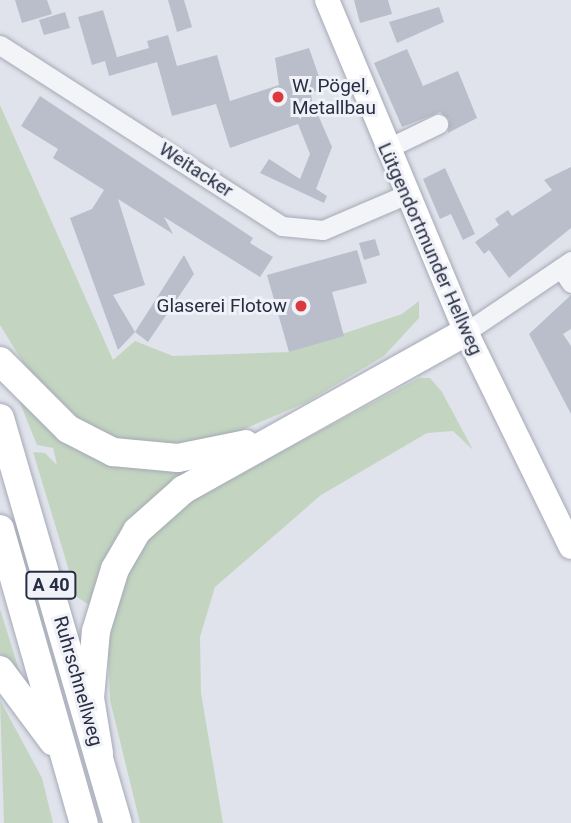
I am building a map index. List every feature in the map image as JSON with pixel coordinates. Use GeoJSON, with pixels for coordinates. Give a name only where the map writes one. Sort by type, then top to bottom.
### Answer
{"type":"FeatureCollection","features":[{"type":"Feature","properties":{"kind":"highway"},"geometry":{"type":"LineString","coordinates":[[99,753],[91,711],[93,655],[120,559],[164,503],[265,440],[466,332]]}},
{"type":"Feature","properties":{"kind":"highway"},"geometry":{"type":"LineString","coordinates":[[0,361],[68,429],[113,452],[178,458],[265,440]]}},
{"type":"Feature","properties":{"kind":"highway","name":"Ruhrschnellweg"},"geometry":{"type":"LineString","coordinates":[[0,418],[118,823]]}},
{"type":"Feature","properties":{"kind":"highway","name":"Ruhrschnellweg"},"geometry":{"type":"LineString","coordinates":[[0,529],[82,812]]}},
{"type":"Feature","properties":{"kind":"highway"},"geometry":{"type":"LineString","coordinates":[[0,670],[51,738],[82,812]]}},
{"type":"Feature","properties":{"kind":"main road","name":"Lütgendortmunder Hellweg"},"geometry":{"type":"LineString","coordinates":[[327,0],[405,195],[466,332],[524,456],[571,547]]}},
{"type":"Feature","properties":{"kind":"street","name":"Weitacker"},"geometry":{"type":"LineString","coordinates":[[0,45],[282,226],[323,230],[405,195]]}},
{"type":"Feature","properties":{"kind":"street"},"geometry":{"type":"LineString","coordinates":[[386,149],[438,124]]}},
{"type":"Feature","properties":{"kind":"street"},"geometry":{"type":"LineString","coordinates":[[466,332],[568,271]]}},
{"type":"Feature","properties":{"kind":"green space"},"geometry":{"type":"Polygon","coordinates":[[[0,105],[113,360],[135,341],[173,356],[289,352],[402,314],[419,301],[419,318],[384,356],[305,403],[214,442],[142,447],[87,430],[37,385],[0,325],[0,105]]]}},
{"type":"Feature","properties":{"kind":"green space"},"geometry":{"type":"Polygon","coordinates":[[[419,378],[430,378],[442,392],[473,450],[453,431],[427,433],[321,495],[215,587],[200,637],[201,693],[223,823],[140,823],[110,700],[108,650],[116,595],[136,551],[170,511],[419,378]]]}},
{"type":"Feature","properties":{"kind":"green space"},"geometry":{"type":"Polygon","coordinates":[[[12,383],[103,460],[140,469],[200,464],[91,606],[77,597],[33,452],[45,453],[57,465],[53,448],[37,445],[12,383]]]}},
{"type":"Feature","properties":{"kind":"green space"},"geometry":{"type":"Polygon","coordinates":[[[0,609],[25,689],[0,653],[0,609]]]}},
{"type":"Feature","properties":{"kind":"green space"},"geometry":{"type":"Polygon","coordinates":[[[0,700],[42,778],[53,823],[4,823],[0,700]]]}},
{"type":"Feature","properties":{"kind":"building"},"geometry":{"type":"Polygon","coordinates":[[[15,0],[47,0],[52,14],[22,23],[15,0]]]}},
{"type":"Feature","properties":{"kind":"building"},"geometry":{"type":"Polygon","coordinates":[[[168,0],[184,0],[192,27],[177,32],[168,0]]]}},
{"type":"Feature","properties":{"kind":"building"},"geometry":{"type":"Polygon","coordinates":[[[354,0],[388,0],[392,14],[360,23],[354,0]]]}},
{"type":"Feature","properties":{"kind":"building"},"geometry":{"type":"Polygon","coordinates":[[[439,7],[444,22],[397,43],[389,22],[439,7]]]}},
{"type":"Feature","properties":{"kind":"building"},"geometry":{"type":"Polygon","coordinates":[[[103,10],[117,57],[107,60],[149,48],[147,41],[168,35],[177,66],[217,55],[230,101],[279,85],[275,58],[309,48],[323,88],[311,93],[312,101],[332,147],[316,189],[327,196],[324,203],[260,173],[269,159],[300,179],[310,154],[298,124],[230,148],[216,104],[172,116],[157,62],[109,76],[105,61],[92,65],[78,17],[103,10]]]}},
{"type":"Feature","properties":{"kind":"building"},"geometry":{"type":"Polygon","coordinates":[[[65,12],[70,28],[44,35],[39,20],[65,12]]]}},
{"type":"Feature","properties":{"kind":"building"},"geometry":{"type":"Polygon","coordinates":[[[407,49],[423,86],[458,71],[477,118],[448,133],[449,119],[440,112],[402,127],[374,63],[407,49]]]}},
{"type":"Feature","properties":{"kind":"building"},"geometry":{"type":"Polygon","coordinates":[[[40,96],[253,238],[250,243],[273,257],[260,277],[164,217],[173,234],[118,199],[145,285],[113,295],[135,332],[118,350],[70,218],[92,209],[104,190],[53,158],[58,149],[21,126],[40,96]]]}},
{"type":"Feature","properties":{"kind":"building"},"geometry":{"type":"Polygon","coordinates":[[[571,167],[571,228],[509,278],[489,250],[484,254],[475,242],[499,225],[495,219],[508,210],[512,216],[552,190],[544,180],[571,167]]]}},
{"type":"Feature","properties":{"kind":"building"},"geometry":{"type":"Polygon","coordinates":[[[445,168],[475,234],[463,240],[451,214],[440,219],[423,179],[445,168]]]}},
{"type":"Feature","properties":{"kind":"building"},"geometry":{"type":"Polygon","coordinates":[[[375,239],[380,255],[364,260],[359,243],[375,239]]]}},
{"type":"Feature","properties":{"kind":"building","name":"Glaserei Flotow"},"geometry":{"type":"Polygon","coordinates":[[[357,250],[367,283],[332,292],[344,336],[289,352],[267,275],[357,250]]]}},
{"type":"Feature","properties":{"kind":"building"},"geometry":{"type":"Polygon","coordinates":[[[184,255],[194,274],[148,342],[135,332],[184,255]]]}},
{"type":"Feature","properties":{"kind":"building"},"geometry":{"type":"Polygon","coordinates":[[[571,295],[571,329],[563,334],[571,346],[571,414],[529,334],[571,295]]]}},
{"type":"Feature","properties":{"kind":"place","name":"W. Pögel, Metallbau"},"geometry":{"type":"Point","coordinates":[278,97]}},
{"type":"Feature","properties":{"kind":"place","name":"Glaserei Flotow"},"geometry":{"type":"Point","coordinates":[301,306]}}]}
